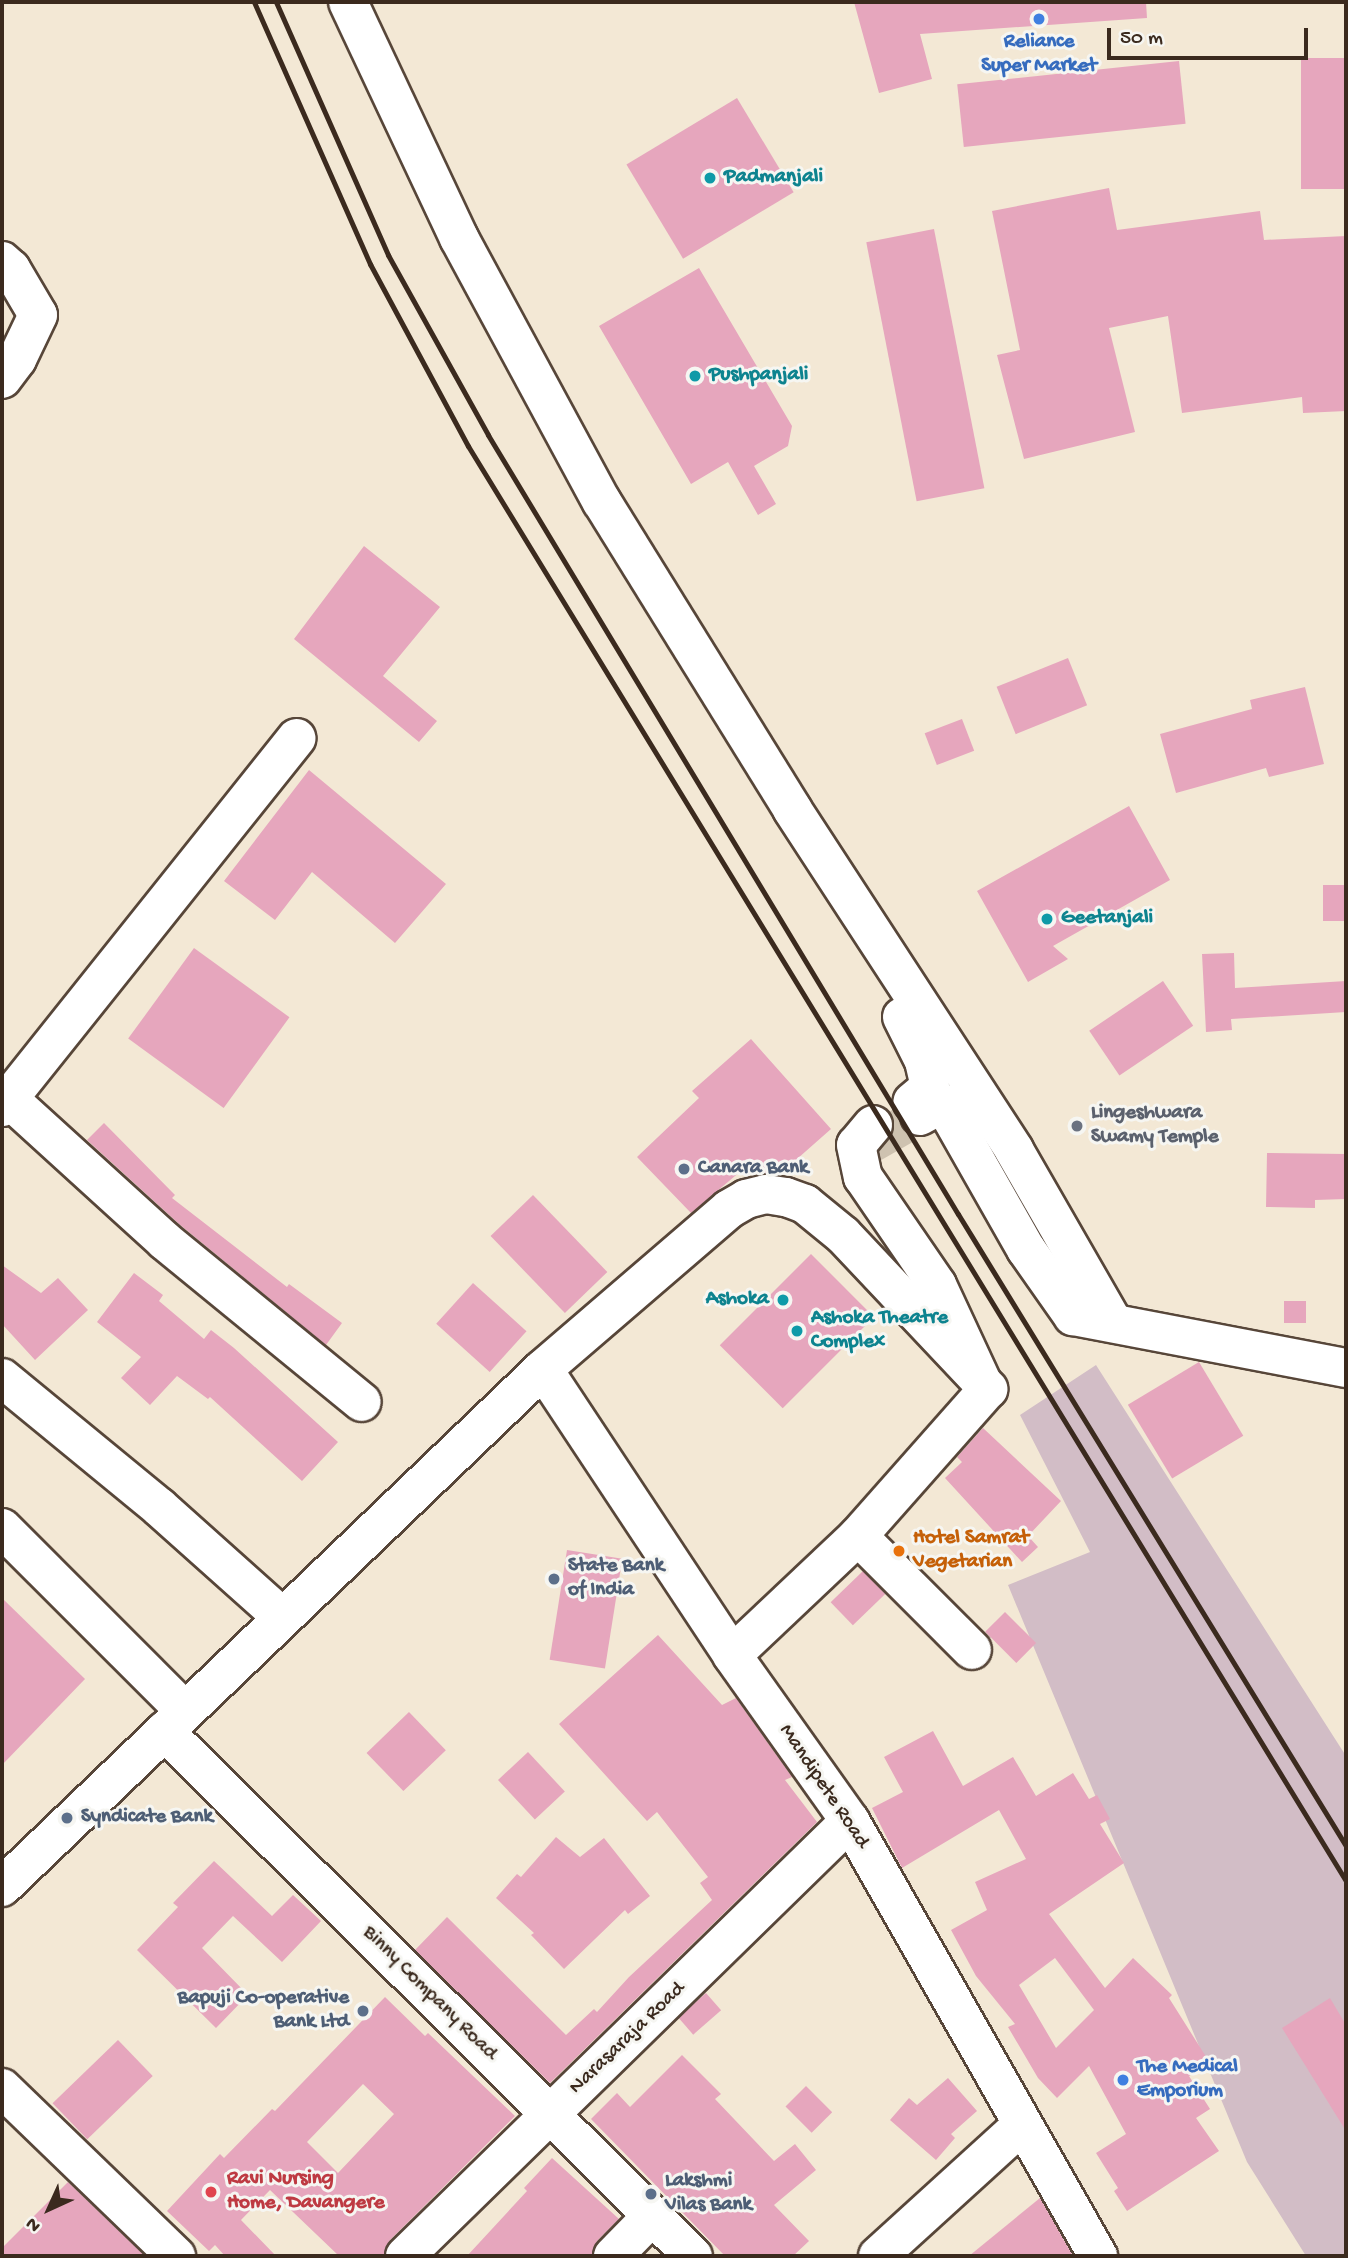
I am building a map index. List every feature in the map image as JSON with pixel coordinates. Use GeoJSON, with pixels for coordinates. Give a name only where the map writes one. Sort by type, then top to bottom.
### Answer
{"type":"FeatureCollection","features":[{"type":"Feature","properties":{"kind":"street"},"geometry":{"type":"LineString","coordinates":[[348,2],[458,238],[602,502],[864,920],[1014,1150],[1113,1322]]}},
{"type":"Feature","properties":{"kind":"street"},"geometry":{"type":"LineString","coordinates":[[2,261],[11,269],[38,315],[17,359],[2,379]]}},
{"type":"Feature","properties":{"kind":"street"},"geometry":{"type":"LineString","coordinates":[[297,738],[5,1103],[165,1241],[362,1402]]}},
{"type":"Feature","properties":{"kind":"street"},"geometry":{"type":"LineString","coordinates":[[864,920],[854,927],[855,934],[924,1061],[930,1087],[916,1109],[943,1102],[1026,1249],[1073,1316],[1346,1368]]}},
{"type":"Feature","properties":{"kind":"street"},"geometry":{"type":"LineString","coordinates":[[872,1135],[865,1165],[960,1311],[985,1386]]}},
{"type":"Feature","properties":{"kind":"street"},"geometry":{"type":"LineString","coordinates":[[2,1886],[543,1368],[729,1209],[746,1199],[766,1194],[805,1204],[843,1235],[985,1386]]}},
{"type":"Feature","properties":{"kind":"street","name":"Mandipete Road"},"geometry":{"type":"LineString","coordinates":[[543,1368],[732,1655],[850,1821],[1021,2126],[1098,2256]]}},
{"type":"Feature","properties":{"kind":"street"},"geometry":{"type":"LineString","coordinates":[[2,1378],[159,1507],[283,1618]]}},
{"type":"Feature","properties":{"kind":"street"},"geometry":{"type":"LineString","coordinates":[[732,1655],[858,1536],[985,1386]]}},
{"type":"Feature","properties":{"kind":"street","name":"Binny Company Road"},"geometry":{"type":"LineString","coordinates":[[2,1528],[175,1721],[550,2115],[693,2256]]}},
{"type":"Feature","properties":{"kind":"street"},"geometry":{"type":"LineString","coordinates":[[858,1536],[972,1650]]}},
{"type":"Feature","properties":{"kind":"street","name":"Narasaraja Road"},"geometry":{"type":"LineString","coordinates":[[405,2256],[850,1821]]}},
{"type":"Feature","properties":{"kind":"street"},"geometry":{"type":"LineString","coordinates":[[2,2088],[176,2256]]}},
{"type":"Feature","properties":{"kind":"street"},"geometry":{"type":"LineString","coordinates":[[878,2256],[1021,2126]]}},
{"type":"Feature","properties":{"kind":"street"},"geometry":{"type":"LineString","coordinates":[[613,2256],[653,2216]]}},
{"type":"Feature","properties":{"kind":"shaded area"},"geometry":{"type":"Polygon","coordinates":[[[1096,1365],[1346,1756],[1346,2256],[1306,2256],[1247,2162],[1008,1585],[1090,1552],[1020,1415],[1096,1365]]]}},
{"type":"Feature","properties":{"kind":"building"},"geometry":{"type":"Polygon","coordinates":[[[854,2],[1146,2],[1147,18],[920,34],[932,79],[879,93],[854,2]]]}},
{"type":"Feature","properties":{"kind":"building"},"geometry":{"type":"Polygon","coordinates":[[[1301,58],[1346,58],[1346,189],[1301,189],[1301,58]]]}},
{"type":"Feature","properties":{"kind":"building"},"geometry":{"type":"Polygon","coordinates":[[[1179,61],[1186,124],[964,147],[957,84],[1179,61]]]}},
{"type":"Feature","properties":{"kind":"building","name":"Padmanjali"},"geometry":{"type":"Polygon","coordinates":[[[737,98],[794,192],[683,259],[626,164],[737,98]]]}},
{"type":"Feature","properties":{"kind":"building"},"geometry":{"type":"Polygon","coordinates":[[[1109,188],[1117,230],[1260,211],[1264,240],[1346,236],[1346,411],[1303,413],[1302,397],[1182,413],[1168,316],[1109,328],[1135,432],[1024,459],[997,355],[1020,350],[992,211],[1109,188]]]}},
{"type":"Feature","properties":{"kind":"building"},"geometry":{"type":"Polygon","coordinates":[[[934,229],[984,488],[917,501],[866,242],[934,229]]]}},
{"type":"Feature","properties":{"kind":"building","name":"Pushpanjali"},"geometry":{"type":"Polygon","coordinates":[[[699,268],[792,426],[788,446],[754,466],[776,504],[758,515],[728,462],[691,484],[599,326],[699,268]]]}},
{"type":"Feature","properties":{"kind":"building"},"geometry":{"type":"Polygon","coordinates":[[[364,546],[440,607],[383,676],[437,721],[419,742],[294,639],[364,546]]]}},
{"type":"Feature","properties":{"kind":"building"},"geometry":{"type":"Polygon","coordinates":[[[1068,658],[1087,705],[1016,734],[997,687],[1068,658]]]}},
{"type":"Feature","properties":{"kind":"building"},"geometry":{"type":"Polygon","coordinates":[[[1305,687],[1324,764],[1269,777],[1266,768],[1176,793],[1160,734],[1252,709],[1250,700],[1305,687]]]}},
{"type":"Feature","properties":{"kind":"building"},"geometry":{"type":"Polygon","coordinates":[[[962,719],[974,751],[937,765],[925,733],[962,719]]]}},
{"type":"Feature","properties":{"kind":"building"},"geometry":{"type":"Polygon","coordinates":[[[309,770],[446,884],[395,943],[312,872],[275,920],[224,881],[309,770]]]}},
{"type":"Feature","properties":{"kind":"building","name":"Geetanjali"},"geometry":{"type":"Polygon","coordinates":[[[1129,806],[1170,880],[1053,946],[1068,959],[1028,982],[977,891],[1129,806]]]}},
{"type":"Feature","properties":{"kind":"building"},"geometry":{"type":"Polygon","coordinates":[[[1323,885],[1346,885],[1346,921],[1323,921],[1323,885]]]}},
{"type":"Feature","properties":{"kind":"building"},"geometry":{"type":"Polygon","coordinates":[[[194,948],[289,1017],[224,1108],[128,1039],[194,948]]]}},
{"type":"Feature","properties":{"kind":"building"},"geometry":{"type":"Polygon","coordinates":[[[1234,953],[1235,988],[1346,981],[1346,1012],[1231,1019],[1232,1030],[1206,1032],[1202,954],[1234,953]]]}},
{"type":"Feature","properties":{"kind":"building"},"geometry":{"type":"Polygon","coordinates":[[[1163,981],[1193,1026],[1119,1076],[1089,1031],[1163,981]]]}},
{"type":"Feature","properties":{"kind":"building"},"geometry":{"type":"Polygon","coordinates":[[[751,1039],[831,1129],[780,1174],[765,1173],[754,1160],[691,1213],[637,1157],[699,1098],[692,1091],[751,1039]]]}},
{"type":"Feature","properties":{"kind":"building"},"geometry":{"type":"Polygon","coordinates":[[[104,1123],[175,1195],[172,1198],[287,1287],[289,1284],[342,1323],[326,1345],[179,1224],[87,1140],[104,1123]]]}},
{"type":"Feature","properties":{"kind":"building"},"geometry":{"type":"Polygon","coordinates":[[[1267,1153],[1346,1154],[1346,1199],[1315,1200],[1315,1208],[1266,1207],[1267,1153]]]}},
{"type":"Feature","properties":{"kind":"building"},"geometry":{"type":"Polygon","coordinates":[[[533,1195],[607,1272],[565,1313],[491,1236],[533,1195]]]}},
{"type":"Feature","properties":{"kind":"building","name":"Ashoka Theatre Complex"},"geometry":{"type":"Polygon","coordinates":[[[811,1254],[874,1317],[783,1408],[720,1345],[811,1254]]]}},
{"type":"Feature","properties":{"kind":"building"},"geometry":{"type":"Polygon","coordinates":[[[2,1265],[41,1293],[58,1278],[88,1310],[35,1360],[2,1324],[2,1265]]]}},
{"type":"Feature","properties":{"kind":"building"},"geometry":{"type":"Polygon","coordinates":[[[134,1273],[163,1295],[159,1301],[204,1339],[211,1330],[338,1442],[302,1481],[210,1397],[208,1399],[177,1376],[150,1405],[121,1378],[141,1357],[97,1322],[134,1273]]]}},
{"type":"Feature","properties":{"kind":"building"},"geometry":{"type":"Polygon","coordinates":[[[473,1283],[527,1331],[490,1372],[436,1324],[473,1283]]]}},
{"type":"Feature","properties":{"kind":"building"},"geometry":{"type":"Polygon","coordinates":[[[1284,1301],[1306,1301],[1306,1323],[1284,1323],[1284,1301]]]}},
{"type":"Feature","properties":{"kind":"building"},"geometry":{"type":"Polygon","coordinates":[[[1199,1362],[1243,1436],[1172,1478],[1128,1405],[1199,1362]]]}},
{"type":"Feature","properties":{"kind":"building"},"geometry":{"type":"Polygon","coordinates":[[[983,1428],[1061,1501],[1028,1536],[1038,1547],[1022,1562],[945,1478],[962,1462],[957,1457],[983,1428]]]}},
{"type":"Feature","properties":{"kind":"building"},"geometry":{"type":"Polygon","coordinates":[[[567,1550],[622,1559],[605,1668],[550,1660],[567,1550]]]}},
{"type":"Feature","properties":{"kind":"building"},"geometry":{"type":"Polygon","coordinates":[[[863,1571],[885,1594],[853,1625],[831,1602],[863,1571]]]}},
{"type":"Feature","properties":{"kind":"building"},"geometry":{"type":"Polygon","coordinates":[[[2,1598],[85,1679],[2,1765],[2,1598]]]}},
{"type":"Feature","properties":{"kind":"building"},"geometry":{"type":"Polygon","coordinates":[[[1005,1612],[1036,1643],[1016,1663],[985,1632],[1005,1612]]]}},
{"type":"Feature","properties":{"kind":"building"},"geometry":{"type":"Polygon","coordinates":[[[658,1635],[722,1705],[736,1698],[792,1777],[785,1780],[817,1822],[550,2083],[415,1950],[447,1917],[566,2035],[594,2009],[597,2012],[629,1977],[712,1900],[700,1883],[708,1877],[657,1812],[647,1821],[559,1724],[658,1635]]]}},
{"type":"Feature","properties":{"kind":"building"},"geometry":{"type":"Polygon","coordinates":[[[409,1712],[446,1750],[403,1791],[367,1753],[409,1712]]]}},
{"type":"Feature","properties":{"kind":"building"},"geometry":{"type":"Polygon","coordinates":[[[933,1731],[963,1786],[1013,1757],[1036,1796],[1073,1773],[1089,1799],[1097,1795],[1110,1819],[1100,1824],[1124,1863],[1049,1914],[1105,1988],[1133,1958],[1172,1995],[1169,1998],[1210,2063],[1189,2076],[1210,2109],[1196,2118],[1219,2151],[1127,2211],[1114,2191],[1118,2188],[1096,2153],[1126,2134],[1089,2066],[1057,2098],[1038,2078],[1008,2027],[1015,2024],[976,1976],[951,1930],[987,1910],[975,1882],[1026,1859],[999,1810],[902,1868],[872,1808],[903,1792],[884,1757],[933,1731]],[[1055,1958],[1019,1985],[1056,2048],[1094,2010],[1055,1958]]]}},
{"type":"Feature","properties":{"kind":"building"},"geometry":{"type":"Polygon","coordinates":[[[528,1752],[565,1791],[535,1819],[498,1780],[528,1752]]]}},
{"type":"Feature","properties":{"kind":"building"},"geometry":{"type":"Polygon","coordinates":[[[556,1837],[580,1857],[604,1838],[650,1896],[628,1914],[625,1910],[564,1969],[531,1935],[534,1933],[496,1898],[517,1874],[521,1877],[556,1837]]]}},
{"type":"Feature","properties":{"kind":"building"},"geometry":{"type":"Polygon","coordinates":[[[214,1861],[272,1916],[293,1895],[321,1921],[282,1962],[233,1916],[202,1948],[248,1995],[216,2028],[137,1950],[178,1907],[173,1903],[214,1861]]]}},
{"type":"Feature","properties":{"kind":"building"},"geometry":{"type":"Polygon","coordinates":[[[706,1993],[721,2010],[693,2035],[678,2017],[706,1993]]]}},
{"type":"Feature","properties":{"kind":"building"},"geometry":{"type":"Polygon","coordinates":[[[385,1997],[425,2036],[428,2033],[515,2116],[390,2240],[384,2256],[339,2256],[270,2190],[241,2220],[276,2256],[225,2256],[215,2245],[209,2251],[167,2211],[220,2154],[224,2158],[272,2109],[275,2111],[385,1997]],[[363,2084],[307,2142],[338,2173],[394,2114],[363,2084]]]}},
{"type":"Feature","properties":{"kind":"building"},"geometry":{"type":"Polygon","coordinates":[[[1330,1998],[1346,2025],[1346,2131],[1282,2028],[1330,1998]]]}},
{"type":"Feature","properties":{"kind":"building"},"geometry":{"type":"Polygon","coordinates":[[[118,2040],[153,2076],[87,2139],[53,2103],[118,2040]]]}},
{"type":"Feature","properties":{"kind":"building"},"geometry":{"type":"Polygon","coordinates":[[[682,2055],[721,2094],[715,2099],[774,2161],[795,2144],[816,2170],[774,2205],[809,2241],[793,2256],[725,2256],[591,2119],[617,2093],[630,2107],[682,2055]]]}},
{"type":"Feature","properties":{"kind":"building"},"geometry":{"type":"Polygon","coordinates":[[[948,2078],[977,2111],[951,2134],[955,2138],[936,2160],[890,2120],[909,2098],[917,2105],[948,2078]]]}},
{"type":"Feature","properties":{"kind":"building"},"geometry":{"type":"Polygon","coordinates":[[[806,2086],[832,2112],[812,2133],[785,2107],[806,2086]]]}},
{"type":"Feature","properties":{"kind":"building"},"geometry":{"type":"Polygon","coordinates":[[[552,2158],[619,2219],[597,2241],[592,2256],[467,2256],[527,2191],[524,2188],[552,2158]]]}},
{"type":"Feature","properties":{"kind":"building"},"geometry":{"type":"Polygon","coordinates":[[[68,2182],[145,2256],[2,2256],[2,2248],[68,2182]]]}},
{"type":"Feature","properties":{"kind":"building"},"geometry":{"type":"Polygon","coordinates":[[[1040,2198],[1073,2256],[969,2256],[1040,2198]]]}},
{"type":"Feature","properties":{"kind":"tunnel"},"geometry":{"type":"LineString","coordinates":[[871,1144],[920,1116]]}},
{"type":"Feature","properties":{"kind":"railway"},"geometry":{"type":"LineString","coordinates":[[254,2],[370,264],[468,446],[1346,1881]]}},
{"type":"Feature","properties":{"kind":"railway"},"geometry":{"type":"LineString","coordinates":[[276,2],[388,255],[488,435],[958,1214],[1346,1846]]}},
{"type":"Feature","properties":{"kind":"place","name":"Reliance Super Market"},"geometry":{"type":"Point","coordinates":[1039,19]}},
{"type":"Feature","properties":{"kind":"place","name":"Padmanjali"},"geometry":{"type":"Point","coordinates":[710,178]}},
{"type":"Feature","properties":{"kind":"place","name":"Pushpanjali"},"geometry":{"type":"Point","coordinates":[695,376]}},
{"type":"Feature","properties":{"kind":"place","name":"Geetanjali"},"geometry":{"type":"Point","coordinates":[1047,919]}},
{"type":"Feature","properties":{"kind":"place","name":"Lingeshwara Swamy Temple"},"geometry":{"type":"Point","coordinates":[1077,1126]}},
{"type":"Feature","properties":{"kind":"place","name":"Canara Bank"},"geometry":{"type":"Point","coordinates":[684,1169]}},
{"type":"Feature","properties":{"kind":"place","name":"Ashoka"},"geometry":{"type":"Point","coordinates":[783,1300]}},
{"type":"Feature","properties":{"kind":"place","name":"Ashoka Theatre Complex"},"geometry":{"type":"Point","coordinates":[797,1331]}},
{"type":"Feature","properties":{"kind":"place","name":"Hotel Samrat Vegetarian"},"geometry":{"type":"Point","coordinates":[899,1551]}},
{"type":"Feature","properties":{"kind":"place","name":"State Bank of India"},"geometry":{"type":"Point","coordinates":[554,1579]}},
{"type":"Feature","properties":{"kind":"place","name":"Syndicate Bank"},"geometry":{"type":"Point","coordinates":[67,1818]}},
{"type":"Feature","properties":{"kind":"place","name":"Bapuji Co-operative Bank Ltd"},"geometry":{"type":"Point","coordinates":[363,2011]}},
{"type":"Feature","properties":{"kind":"place","name":"The Medical Emporium"},"geometry":{"type":"Point","coordinates":[1123,2080]}},
{"type":"Feature","properties":{"kind":"place","name":"Ravi Nursing Home, Davangere"},"geometry":{"type":"Point","coordinates":[211,2192]}},
{"type":"Feature","properties":{"kind":"place","name":"Lakshmi Vilas Bank"},"geometry":{"type":"Point","coordinates":[651,2194]}}]}
